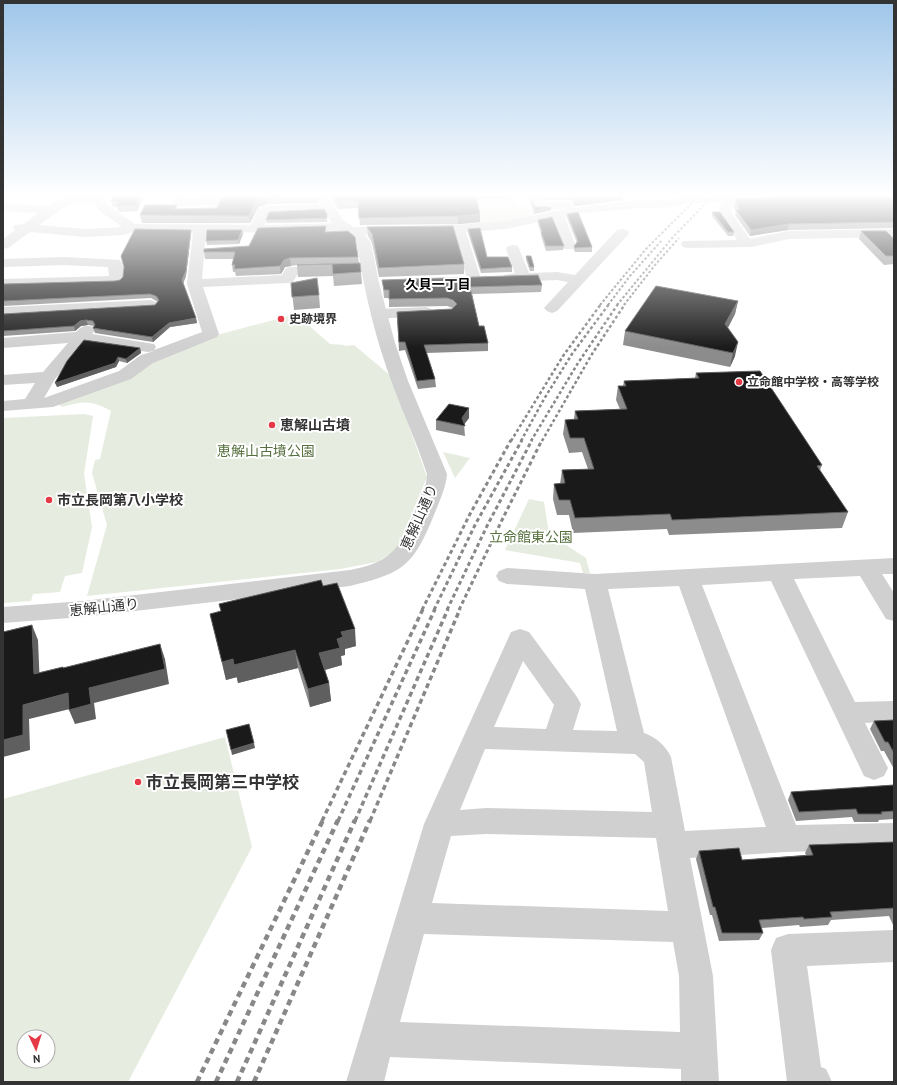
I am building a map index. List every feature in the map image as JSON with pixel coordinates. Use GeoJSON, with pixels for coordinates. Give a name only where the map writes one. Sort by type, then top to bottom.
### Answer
{"type":"FeatureCollection","features":[{"type":"Feature","properties":{"kind":"street"},"geometry":{"type":"LineString","coordinates":[[3,406],[47,403],[125,375],[147,359],[211,334],[194,284],[198,247]]}},
{"type":"Feature","properties":{"kind":"street","name":"恵解山通り"},"geometry":{"type":"LineString","coordinates":[[3,615],[83,609],[350,578],[370,573],[388,566],[402,557],[412,540],[436,483],[437,474],[395,367],[379,314],[364,275],[364,247]]}},
{"type":"Feature","properties":{"kind":"street"},"geometry":{"type":"LineString","coordinates":[[469,247],[486,279]]}},
{"type":"Feature","properties":{"kind":"street"},"geometry":{"type":"LineString","coordinates":[[552,308],[609,247]]}},
{"type":"Feature","properties":{"kind":"street"},"geometry":{"type":"LineString","coordinates":[[513,249],[523,277]]}},
{"type":"Feature","properties":{"kind":"street"},"geometry":{"type":"LineString","coordinates":[[197,251],[213,250]]}},
{"type":"Feature","properties":{"kind":"street"},"geometry":{"type":"LineString","coordinates":[[3,283],[116,280],[115,263],[64,261],[4,264]]}},
{"type":"Feature","properties":{"kind":"street"},"geometry":{"type":"LineString","coordinates":[[194,284],[288,279],[291,271],[364,275]]}},
{"type":"Feature","properties":{"kind":"street"},"geometry":{"type":"LineString","coordinates":[[459,280],[557,276],[578,280]]}},
{"type":"Feature","properties":{"kind":"street"},"geometry":{"type":"LineString","coordinates":[[3,312],[151,305]]}},
{"type":"Feature","properties":{"kind":"street"},"geometry":{"type":"LineString","coordinates":[[31,404],[48,377],[80,337],[95,322],[96,318],[104,307]]}},
{"type":"Feature","properties":{"kind":"street"},"geometry":{"type":"LineString","coordinates":[[379,314],[440,312]]}},
{"type":"Feature","properties":{"kind":"street"},"geometry":{"type":"LineString","coordinates":[[3,343],[80,337],[148,347]]}},
{"type":"Feature","properties":{"kind":"street"},"geometry":{"type":"LineString","coordinates":[[3,380],[48,377]]}},
{"type":"Feature","properties":{"kind":"street"},"geometry":{"type":"LineString","coordinates":[[507,576],[595,582],[894,566]]}},
{"type":"Feature","properties":{"kind":"street"},"geometry":{"type":"LineString","coordinates":[[866,568],[894,613]]}},
{"type":"Feature","properties":{"kind":"street"},"geometry":{"type":"LineString","coordinates":[[779,573],[874,768]]}},
{"type":"Feature","properties":{"kind":"street"},"geometry":{"type":"LineString","coordinates":[[688,578],[786,839]]}},
{"type":"Feature","properties":{"kind":"street"},"geometry":{"type":"LineString","coordinates":[[595,582],[632,743]]}},
{"type":"Feature","properties":{"kind":"street"},"geometry":{"type":"LineString","coordinates":[[365,1082],[440,824],[520,638],[568,704],[556,740]]}},
{"type":"Feature","properties":{"kind":"street"},"geometry":{"type":"LineString","coordinates":[[847,713],[894,710]]}},
{"type":"Feature","properties":{"kind":"street"},"geometry":{"type":"LineString","coordinates":[[377,1039],[699,1066],[696,976],[657,757],[641,743],[476,738]]}},
{"type":"Feature","properties":{"kind":"street"},"geometry":{"type":"LineString","coordinates":[[440,824],[486,821],[671,835],[786,839],[894,836]]}},
{"type":"Feature","properties":{"kind":"street"},"geometry":{"type":"LineString","coordinates":[[412,918],[687,927]]}},
{"type":"Feature","properties":{"kind":"street"},"geometry":{"type":"LineString","coordinates":[[813,1082],[804,1079],[788,950],[894,946]]}},
{"type":"Feature","properties":{"kind":"green space","name":"恵解山古墳公園"},"geometry":{"type":"Polygon","coordinates":[[[296,314],[330,344],[345,346],[354,345],[391,376],[427,477],[397,550],[377,562],[340,569],[87,596],[107,525],[92,473],[95,460],[100,459],[111,411],[92,403],[82,403],[62,407],[56,402],[149,360],[213,336],[296,314]]]}},
{"type":"Feature","properties":{"kind":"green space","name":"市立長岡第八小学校"},"geometry":{"type":"Polygon","coordinates":[[[84,414],[93,416],[84,474],[92,527],[82,573],[65,576],[60,592],[33,594],[31,601],[3,603],[3,418],[84,414]]]}},
{"type":"Feature","properties":{"kind":"green space"},"geometry":{"type":"Polygon","coordinates":[[[443,452],[470,458],[455,478],[443,452]]]}},
{"type":"Feature","properties":{"kind":"green space","name":"立命館東公園"},"geometry":{"type":"Polygon","coordinates":[[[529,499],[544,502],[549,534],[586,558],[590,573],[583,573],[580,563],[505,550],[529,499]]]}},
{"type":"Feature","properties":{"kind":"green space"},"geometry":{"type":"Polygon","coordinates":[[[225,737],[252,847],[128,1082],[3,1082],[3,799],[225,737]]]}},
{"type":"Feature","properties":{"kind":"building"},"geometry":{"type":"Polygon","coordinates":[[[126,247],[189,247],[186,271],[182,280],[196,318],[169,323],[152,337],[93,328],[95,325],[93,321],[86,320],[80,321],[74,326],[3,331],[3,314],[155,305],[159,300],[156,296],[150,294],[3,301],[3,284],[120,280],[123,277],[124,267],[121,256],[126,247]]]}},
{"type":"Feature","properties":{"kind":"building"},"geometry":{"type":"Polygon","coordinates":[[[240,247],[356,247],[358,257],[290,258],[284,260],[280,266],[234,269],[235,265],[232,265],[235,252],[204,252],[204,249],[240,247]]]}},
{"type":"Feature","properties":{"kind":"building"},"geometry":{"type":"Polygon","coordinates":[[[375,247],[459,247],[464,264],[379,268],[375,247]]]}},
{"type":"Feature","properties":{"kind":"building"},"geometry":{"type":"Polygon","coordinates":[[[474,247],[484,247],[487,257],[508,257],[512,267],[481,269],[474,247]]]}},
{"type":"Feature","properties":{"kind":"building"},"geometry":{"type":"Polygon","coordinates":[[[574,247],[592,247],[575,248],[574,247]]]}},
{"type":"Feature","properties":{"kind":"building"},"geometry":{"type":"Polygon","coordinates":[[[877,247],[894,247],[894,256],[886,256],[877,247]]]}},
{"type":"Feature","properties":{"kind":"building"},"geometry":{"type":"Polygon","coordinates":[[[526,256],[531,256],[534,267],[530,267],[526,256]]]}},
{"type":"Feature","properties":{"kind":"building"},"geometry":{"type":"Polygon","coordinates":[[[360,263],[361,272],[333,274],[332,264],[297,265],[360,263]]]}},
{"type":"Feature","properties":{"kind":"building"},"geometry":{"type":"Polygon","coordinates":[[[538,275],[542,285],[470,287],[479,326],[484,326],[488,343],[424,345],[435,379],[417,381],[405,342],[399,342],[397,312],[452,309],[457,304],[453,300],[447,298],[389,299],[389,290],[384,290],[382,280],[538,275]]]}},
{"type":"Feature","properties":{"kind":"building"},"geometry":{"type":"Polygon","coordinates":[[[317,278],[319,295],[292,297],[291,283],[317,278]]]}},
{"type":"Feature","properties":{"kind":"building"},"geometry":{"type":"Polygon","coordinates":[[[656,286],[738,301],[725,324],[738,342],[733,353],[625,331],[656,286]]]}},
{"type":"Feature","properties":{"kind":"building"},"geometry":{"type":"Polygon","coordinates":[[[84,340],[140,348],[126,359],[118,357],[115,363],[55,383],[67,361],[84,340]]]}},
{"type":"Feature","properties":{"kind":"building"},"geometry":{"type":"Polygon","coordinates":[[[760,371],[822,465],[817,466],[848,512],[672,520],[670,514],[575,518],[570,500],[559,500],[554,484],[565,483],[562,470],[594,469],[584,438],[570,438],[565,420],[578,419],[575,411],[627,409],[618,386],[626,386],[624,381],[699,378],[696,373],[760,371]]]}},
{"type":"Feature","properties":{"kind":"building"},"geometry":{"type":"Polygon","coordinates":[[[449,404],[469,408],[462,418],[465,426],[436,420],[449,404]]]}},
{"type":"Feature","properties":{"kind":"building"},"geometry":{"type":"Polygon","coordinates":[[[321,580],[323,586],[337,583],[355,629],[341,632],[343,637],[337,639],[340,648],[319,653],[329,683],[308,689],[295,650],[234,665],[233,659],[222,662],[210,614],[221,611],[219,604],[321,580]]]}},
{"type":"Feature","properties":{"kind":"building"},"geometry":{"type":"Polygon","coordinates":[[[32,625],[34,674],[160,644],[165,669],[89,688],[91,704],[69,710],[68,693],[23,705],[23,735],[3,740],[3,632],[32,625]]]}},
{"type":"Feature","properties":{"kind":"building"},"geometry":{"type":"Polygon","coordinates":[[[894,720],[894,753],[888,742],[885,742],[874,721],[894,720]]]}},
{"type":"Feature","properties":{"kind":"building"},"geometry":{"type":"Polygon","coordinates":[[[249,724],[254,743],[231,750],[226,730],[249,724]]]}},
{"type":"Feature","properties":{"kind":"building"},"geometry":{"type":"Polygon","coordinates":[[[894,785],[894,811],[881,812],[882,814],[858,814],[856,809],[799,812],[791,792],[894,785]]]}},
{"type":"Feature","properties":{"kind":"building"},"geometry":{"type":"Polygon","coordinates":[[[894,842],[894,908],[830,912],[832,917],[759,920],[763,933],[722,933],[715,907],[713,907],[699,851],[739,848],[742,860],[813,855],[809,845],[894,842]]]}},
{"type":"Feature","properties":{"kind":"railway"},"geometry":{"type":"LineString","coordinates":[[600,305],[648,247]]}},
{"type":"Feature","properties":{"kind":"railway"},"geometry":{"type":"LineString","coordinates":[[608,305],[630,276],[656,247]]}},
{"type":"Feature","properties":{"kind":"railway"},"geometry":{"type":"LineString","coordinates":[[617,305],[665,247]]}},
{"type":"Feature","properties":{"kind":"railway"},"geometry":{"type":"LineString","coordinates":[[624,305],[671,247]]}},
{"type":"Feature","properties":{"kind":"railway"},"geometry":{"type":"LineString","coordinates":[[511,441],[563,356],[601,304]]}},
{"type":"Feature","properties":{"kind":"railway"},"geometry":{"type":"LineString","coordinates":[[521,441],[544,399],[572,354],[609,304]]}},
{"type":"Feature","properties":{"kind":"railway"},"geometry":{"type":"LineString","coordinates":[[531,441],[578,363],[618,304]]}},
{"type":"Feature","properties":{"kind":"railway"},"geometry":{"type":"LineString","coordinates":[[542,441],[592,354],[625,304]]}},
{"type":"Feature","properties":{"kind":"railway"},"geometry":{"type":"LineString","coordinates":[[422,610],[470,514],[511,440]]}},
{"type":"Feature","properties":{"kind":"railway"},"geometry":{"type":"LineString","coordinates":[[434,610],[475,525],[522,440]]}},
{"type":"Feature","properties":{"kind":"railway"},"geometry":{"type":"LineString","coordinates":[[447,610],[487,526],[532,440]]}},
{"type":"Feature","properties":{"kind":"railway"},"geometry":{"type":"LineString","coordinates":[[459,610],[542,440]]}},
{"type":"Feature","properties":{"kind":"railway"},"geometry":{"type":"LineString","coordinates":[[322,821],[423,609]]}},
{"type":"Feature","properties":{"kind":"railway"},"geometry":{"type":"LineString","coordinates":[[338,821],[435,609]]}},
{"type":"Feature","properties":{"kind":"railway"},"geometry":{"type":"LineString","coordinates":[[355,821],[448,609]]}},
{"type":"Feature","properties":{"kind":"railway"},"geometry":{"type":"LineString","coordinates":[[370,821],[460,609]]}},
{"type":"Feature","properties":{"kind":"railway"},"geometry":{"type":"LineString","coordinates":[[197,1082],[323,820]]}},
{"type":"Feature","properties":{"kind":"railway"},"geometry":{"type":"LineString","coordinates":[[216,1082],[338,820]]}},
{"type":"Feature","properties":{"kind":"railway"},"geometry":{"type":"LineString","coordinates":[[237,1082],[355,820]]}},
{"type":"Feature","properties":{"kind":"railway"},"geometry":{"type":"LineString","coordinates":[[254,1082],[370,820]]}},
{"type":"Feature","properties":{"kind":"place","name":"史跡境界"},"geometry":{"type":"Point","coordinates":[281,319]}},
{"type":"Feature","properties":{"kind":"place","name":"立命館中学校・高等学校"},"geometry":{"type":"Point","coordinates":[739,382]}},
{"type":"Feature","properties":{"kind":"place","name":"恵解山古墳"},"geometry":{"type":"Point","coordinates":[272,425]}},
{"type":"Feature","properties":{"kind":"place","name":"市立長岡第八小学校"},"geometry":{"type":"Point","coordinates":[49,500]}},
{"type":"Feature","properties":{"kind":"place","name":"市立長岡第三中学校"},"geometry":{"type":"Point","coordinates":[138,782]}},
{"type":"Feature","properties":{"kind":"district","name":"久貝一丁目"},"geometry":{"type":"Point","coordinates":[438,284]}}]}
